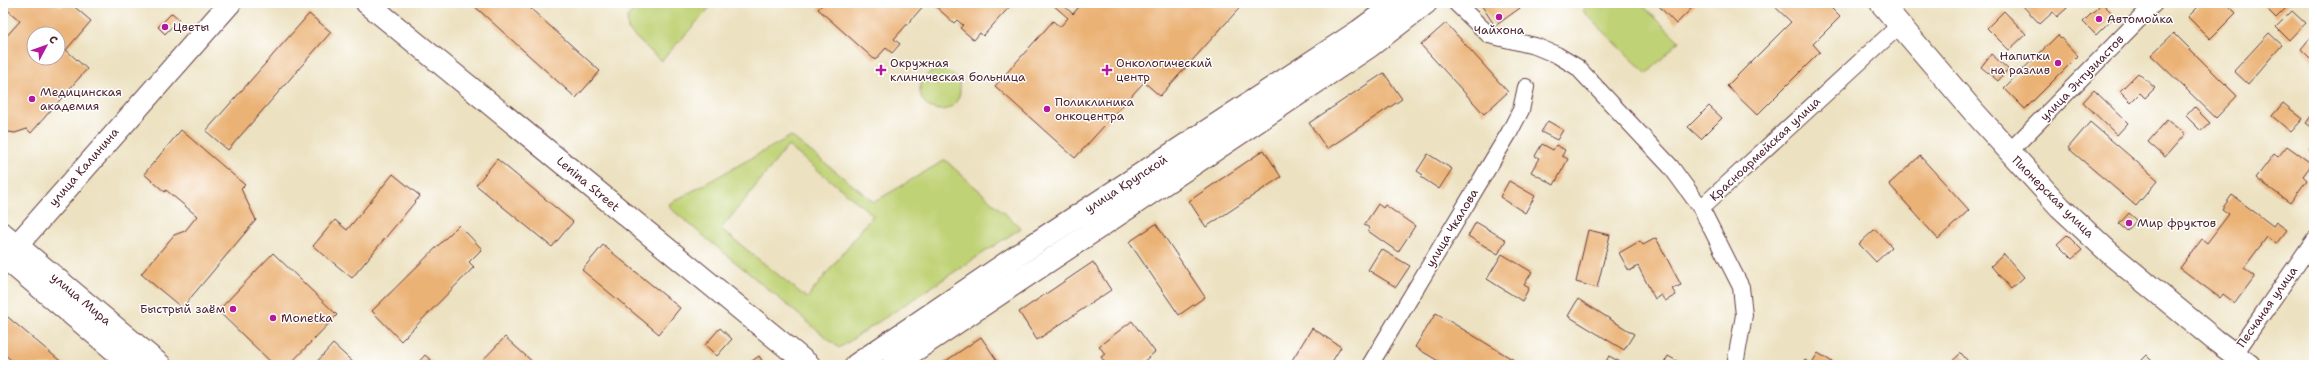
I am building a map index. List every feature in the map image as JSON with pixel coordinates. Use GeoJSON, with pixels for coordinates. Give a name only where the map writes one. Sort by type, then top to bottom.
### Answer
{"type":"FeatureCollection","features":[{"type":"Feature","properties":{"kind":"main road","name":"улица Калинина"},"geometry":{"type":"LineString","coordinates":[[6,251],[230,3]]}},
{"type":"Feature","properties":{"kind":"main road","name":"Lenina Street"},"geometry":{"type":"LineString","coordinates":[[367,3],[809,365]]}},
{"type":"Feature","properties":{"kind":"main road","name":"улица Крупской"},"geometry":{"type":"LineString","coordinates":[[856,365],[1039,241],[1359,31],[1400,9],[1426,3]]}},
{"type":"Feature","properties":{"kind":"main road","name":"Пионерская улица"},"geometry":{"type":"LineString","coordinates":[[1881,3],[2009,152],[2060,207],[2113,256],[2242,360]]}},
{"type":"Feature","properties":{"kind":"main road","name":"улица Крупской"},"geometry":{"type":"LineString","coordinates":[[893,365],[1370,46],[1400,9]]}},
{"type":"Feature","properties":{"kind":"main road","name":"улица Мира"},"geometry":{"type":"LineString","coordinates":[[6,251],[132,365]]}},
{"type":"Feature","properties":{"kind":"main road","name":"улица Мира"},"geometry":{"type":"LineString","coordinates":[[6,251],[160,365]]}},
{"type":"Feature","properties":{"kind":"street"},"geometry":{"type":"LineString","coordinates":[[1456,3],[1489,35],[1535,46],[1557,55],[1577,68],[1671,167],[1701,208]]}},
{"type":"Feature","properties":{"kind":"street","name":"улица Энтузиастов"},"geometry":{"type":"LineString","coordinates":[[2009,152],[2155,3]]}},
{"type":"Feature","properties":{"kind":"street","name":"Красноармейская улица"},"geometry":{"type":"LineString","coordinates":[[1735,365],[1744,315],[1742,287],[1701,208],[1900,25]]}},
{"type":"Feature","properties":{"kind":"street","name":"улица Чкалова"},"geometry":{"type":"LineString","coordinates":[[1370,365],[1509,133],[1521,110],[1526,87]]}},
{"type":"Feature","properties":{"kind":"street","name":"Песчаная улица"},"geometry":{"type":"LineString","coordinates":[[2242,360],[2314,240]]}},
{"type":"Feature","properties":{"kind":"green space"},"geometry":{"type":"Polygon","coordinates":[[[640,3],[714,3],[661,61],[628,30],[627,17],[640,3]]]}},
{"type":"Feature","properties":{"kind":"green space"},"geometry":{"type":"Polygon","coordinates":[[[1590,3],[1640,3],[1679,41],[1647,74],[1583,11],[1590,3]]]}},
{"type":"Feature","properties":{"kind":"green space"},"geometry":{"type":"Polygon","coordinates":[[[944,70],[951,73],[957,79],[960,90],[959,98],[951,107],[944,110],[936,110],[929,107],[921,98],[920,86],[923,79],[932,71],[944,70]]]}},
{"type":"Feature","properties":{"kind":"green space"},"geometry":{"type":"Polygon","coordinates":[[[791,136],[874,202],[945,160],[1021,228],[839,348],[670,208],[669,204],[791,136]],[[788,146],[721,229],[807,298],[873,215],[788,146]]]}},
{"type":"Feature","properties":{"kind":"building","name":"Медицинская академия"},"geometry":{"type":"Polygon","coordinates":[[[3,3],[56,3],[61,7],[65,3],[70,3],[91,21],[66,50],[87,69],[31,133],[27,129],[15,133],[3,131],[3,40],[20,21],[3,6],[3,3]]]}},
{"type":"Feature","properties":{"kind":"building"},"geometry":{"type":"Polygon","coordinates":[[[471,3],[533,3],[535,5],[531,9],[600,71],[576,98],[471,3]]]}},
{"type":"Feature","properties":{"kind":"building"},"geometry":{"type":"Polygon","coordinates":[[[824,3],[926,3],[894,39],[900,44],[892,53],[886,48],[875,60],[818,9],[824,3]]]}},
{"type":"Feature","properties":{"kind":"building"},"geometry":{"type":"Polygon","coordinates":[[[932,3],[1013,3],[983,36],[980,33],[974,40],[960,28],[963,25],[957,20],[954,23],[932,3]]]}},
{"type":"Feature","properties":{"kind":"building","name":"Онкологический центр"},"geometry":{"type":"Polygon","coordinates":[[[1051,3],[1061,3],[1073,14],[1082,3],[1244,3],[1160,96],[1144,82],[1075,158],[995,86],[1053,21],[1060,27],[1068,18],[1051,3]]]}},
{"type":"Feature","properties":{"kind":"building","name":"Чайхона"},"geometry":{"type":"Polygon","coordinates":[[[1480,3],[1516,3],[1520,8],[1495,26],[1480,3]]]}},
{"type":"Feature","properties":{"kind":"building"},"geometry":{"type":"Polygon","coordinates":[[[1656,3],[1697,3],[1676,24],[1656,3]]]}},
{"type":"Feature","properties":{"kind":"building"},"geometry":{"type":"Polygon","coordinates":[[[1771,3],[1826,3],[1840,17],[1813,44],[1820,52],[1757,115],[1727,86],[1791,22],[1771,3]]]}},
{"type":"Feature","properties":{"kind":"building"},"geometry":{"type":"Polygon","coordinates":[[[2020,3],[2062,3],[2067,8],[2057,17],[2053,12],[2040,24],[2020,3]]]}},
{"type":"Feature","properties":{"kind":"building","name":"Автомойка"},"geometry":{"type":"Polygon","coordinates":[[[2102,3],[2115,16],[2096,35],[2083,22],[2102,3]]]}},
{"type":"Feature","properties":{"kind":"building"},"geometry":{"type":"Polygon","coordinates":[[[2202,3],[2226,3],[2236,13],[2210,39],[2188,17],[2202,3]]]}},
{"type":"Feature","properties":{"kind":"building"},"geometry":{"type":"Polygon","coordinates":[[[2261,3],[2291,3],[2276,18],[2261,3]]]}},
{"type":"Feature","properties":{"kind":"building"},"geometry":{"type":"Polygon","coordinates":[[[2004,11],[2026,34],[2009,50],[1987,28],[2004,11]]]}},
{"type":"Feature","properties":{"kind":"building"},"geometry":{"type":"Polygon","coordinates":[[[2292,11],[2305,23],[2289,40],[2276,27],[2292,11]]]}},
{"type":"Feature","properties":{"kind":"building"},"geometry":{"type":"Polygon","coordinates":[[[172,13],[179,19],[165,34],[158,27],[172,13]]]}},
{"type":"Feature","properties":{"kind":"building"},"geometry":{"type":"Polygon","coordinates":[[[309,14],[331,32],[228,150],[206,131],[309,14]]]}},
{"type":"Feature","properties":{"kind":"building"},"geometry":{"type":"Polygon","coordinates":[[[1446,23],[1508,92],[1484,114],[1421,45],[1446,23]]]}},
{"type":"Feature","properties":{"kind":"building"},"geometry":{"type":"Polygon","coordinates":[[[2174,33],[2237,96],[2216,118],[2151,55],[2174,33]]]}},
{"type":"Feature","properties":{"kind":"building"},"geometry":{"type":"Polygon","coordinates":[[[2269,33],[2282,45],[2248,84],[2234,71],[2269,33]]]}},
{"type":"Feature","properties":{"kind":"building"},"geometry":{"type":"Polygon","coordinates":[[[2058,35],[2078,56],[2025,109],[2004,88],[2058,35]]]}},
{"type":"Feature","properties":{"kind":"building"},"geometry":{"type":"Polygon","coordinates":[[[2310,38],[2314,42],[2314,62],[2301,49],[2310,38]]]}},
{"type":"Feature","properties":{"kind":"building"},"geometry":{"type":"Polygon","coordinates":[[[1991,54],[2008,69],[1998,81],[1981,67],[1991,54]]]}},
{"type":"Feature","properties":{"kind":"building"},"geometry":{"type":"Polygon","coordinates":[[[1384,73],[1402,99],[1327,149],[1309,123],[1384,73]]]}},
{"type":"Feature","properties":{"kind":"building"},"geometry":{"type":"Polygon","coordinates":[[[2138,73],[2155,88],[2145,98],[2140,93],[2131,102],[2120,91],[2138,73]]]}},
{"type":"Feature","properties":{"kind":"building"},"geometry":{"type":"Polygon","coordinates":[[[2094,90],[2128,123],[2117,135],[2083,102],[2094,90]]]}},
{"type":"Feature","properties":{"kind":"building"},"geometry":{"type":"Polygon","coordinates":[[[2283,103],[2303,119],[2291,132],[2272,116],[2283,103]]]}},
{"type":"Feature","properties":{"kind":"building"},"geometry":{"type":"Polygon","coordinates":[[[1709,106],[1722,118],[1701,139],[1688,127],[1709,106]]]}},
{"type":"Feature","properties":{"kind":"building"},"geometry":{"type":"Polygon","coordinates":[[[2194,107],[2210,123],[2201,131],[2186,116],[2194,107]]]}},
{"type":"Feature","properties":{"kind":"building"},"geometry":{"type":"Polygon","coordinates":[[[2314,112],[2314,129],[2306,123],[2314,112]]]}},
{"type":"Feature","properties":{"kind":"building"},"geometry":{"type":"Polygon","coordinates":[[[2167,120],[2185,134],[2165,157],[2148,142],[2167,120]]]}},
{"type":"Feature","properties":{"kind":"building"},"geometry":{"type":"Polygon","coordinates":[[[1548,121],[1563,130],[1557,140],[1541,132],[1548,121]]]}},
{"type":"Feature","properties":{"kind":"building"},"geometry":{"type":"Polygon","coordinates":[[[2090,122],[2158,180],[2136,206],[2068,148],[2090,122]]]}},
{"type":"Feature","properties":{"kind":"building"},"geometry":{"type":"Polygon","coordinates":[[[181,130],[245,185],[241,189],[256,220],[182,308],[141,274],[174,235],[185,231],[197,216],[144,174],[181,130]]]}},
{"type":"Feature","properties":{"kind":"building"},"geometry":{"type":"Polygon","coordinates":[[[2314,143],[2314,153],[2309,149],[2314,143]]]}},
{"type":"Feature","properties":{"kind":"building"},"geometry":{"type":"Polygon","coordinates":[[[1542,144],[1553,150],[1556,145],[1565,150],[1562,156],[1568,159],[1554,185],[1531,172],[1539,158],[1535,156],[1542,144]]]}},
{"type":"Feature","properties":{"kind":"building"},"geometry":{"type":"Polygon","coordinates":[[[2287,146],[2312,164],[2303,176],[2307,180],[2290,203],[2256,178],[2274,154],[2278,157],[2287,146]]]}},
{"type":"Feature","properties":{"kind":"building"},"geometry":{"type":"Polygon","coordinates":[[[1264,150],[1281,177],[1206,227],[1189,201],[1264,150]]]}},
{"type":"Feature","properties":{"kind":"building"},"geometry":{"type":"Polygon","coordinates":[[[1428,154],[1452,169],[1439,189],[1421,177],[1423,175],[1417,171],[1428,154]]]}},
{"type":"Feature","properties":{"kind":"building"},"geometry":{"type":"Polygon","coordinates":[[[1920,156],[1969,210],[1938,239],[1889,184],[1920,156]]]}},
{"type":"Feature","properties":{"kind":"building"},"geometry":{"type":"Polygon","coordinates":[[[497,159],[573,222],[552,247],[476,185],[497,159]]]}},
{"type":"Feature","properties":{"kind":"building"},"geometry":{"type":"Polygon","coordinates":[[[393,174],[420,196],[352,278],[313,246],[335,220],[347,230],[393,174]]]}},
{"type":"Feature","properties":{"kind":"building"},"geometry":{"type":"Polygon","coordinates":[[[1509,181],[1535,196],[1525,213],[1500,197],[1509,181]]]}},
{"type":"Feature","properties":{"kind":"building"},"geometry":{"type":"Polygon","coordinates":[[[2232,195],[2273,226],[2276,222],[2287,230],[2276,244],[2267,237],[2244,268],[2255,276],[2235,303],[2223,294],[2220,298],[2180,268],[2202,239],[2207,243],[2229,214],[2222,209],[2232,195]]]}},
{"type":"Feature","properties":{"kind":"building"},"geometry":{"type":"Polygon","coordinates":[[[1378,204],[1383,208],[1385,205],[1415,226],[1398,252],[1368,231],[1370,228],[1364,225],[1378,204]]]}},
{"type":"Feature","properties":{"kind":"building"},"geometry":{"type":"Polygon","coordinates":[[[2129,213],[2137,220],[2127,231],[2119,224],[2129,213]]]}},
{"type":"Feature","properties":{"kind":"building"},"geometry":{"type":"Polygon","coordinates":[[[1476,222],[1506,240],[1498,254],[1468,236],[1476,222]]]}},
{"type":"Feature","properties":{"kind":"building"},"geometry":{"type":"Polygon","coordinates":[[[1156,224],[1205,297],[1179,315],[1129,242],[1156,224]]]}},
{"type":"Feature","properties":{"kind":"building"},"geometry":{"type":"Polygon","coordinates":[[[459,225],[482,249],[469,262],[474,267],[401,341],[372,311],[459,225]]]}},
{"type":"Feature","properties":{"kind":"building"},"geometry":{"type":"Polygon","coordinates":[[[1875,229],[1892,247],[1876,262],[1859,244],[1875,229]]]}},
{"type":"Feature","properties":{"kind":"building"},"geometry":{"type":"Polygon","coordinates":[[[1588,230],[1610,235],[1597,288],[1576,282],[1588,230]]]}},
{"type":"Feature","properties":{"kind":"building"},"geometry":{"type":"Polygon","coordinates":[[[2067,235],[2082,250],[2072,259],[2057,244],[2067,235]]]}},
{"type":"Feature","properties":{"kind":"building"},"geometry":{"type":"Polygon","coordinates":[[[1656,238],[1681,285],[1672,289],[1676,295],[1665,301],[1661,295],[1655,299],[1638,266],[1629,271],[1619,253],[1640,241],[1643,245],[1656,238]]]}},
{"type":"Feature","properties":{"kind":"building"},"geometry":{"type":"Polygon","coordinates":[[[603,245],[680,308],[659,334],[582,270],[603,245]]]}},
{"type":"Feature","properties":{"kind":"building"},"geometry":{"type":"Polygon","coordinates":[[[1381,249],[1410,266],[1396,287],[1368,270],[1381,249]]]}},
{"type":"Feature","properties":{"kind":"building","name":"Monetka"},"geometry":{"type":"Polygon","coordinates":[[[273,253],[337,315],[289,365],[274,365],[218,311],[273,253]]]}},
{"type":"Feature","properties":{"kind":"building"},"geometry":{"type":"Polygon","coordinates":[[[1502,254],[1532,272],[1524,285],[1529,288],[1522,301],[1487,279],[1502,254]]]}},
{"type":"Feature","properties":{"kind":"building"},"geometry":{"type":"Polygon","coordinates":[[[2004,254],[2024,277],[2011,289],[1991,266],[2004,254]]]}},
{"type":"Feature","properties":{"kind":"building"},"geometry":{"type":"Polygon","coordinates":[[[1093,262],[1111,290],[1037,340],[1019,312],[1093,262]]]}},
{"type":"Feature","properties":{"kind":"building"},"geometry":{"type":"Polygon","coordinates":[[[1578,299],[1634,334],[1624,350],[1568,316],[1578,299]]]}},
{"type":"Feature","properties":{"kind":"building"},"geometry":{"type":"Polygon","coordinates":[[[3,313],[65,365],[17,365],[3,353],[3,313]]]}},
{"type":"Feature","properties":{"kind":"building"},"geometry":{"type":"Polygon","coordinates":[[[1436,313],[1522,365],[1445,365],[1415,347],[1436,313]]]}},
{"type":"Feature","properties":{"kind":"building"},"geometry":{"type":"Polygon","coordinates":[[[1132,321],[1155,352],[1143,362],[1145,365],[1107,365],[1101,357],[1105,354],[1099,346],[1132,321]]]}},
{"type":"Feature","properties":{"kind":"building"},"geometry":{"type":"Polygon","coordinates":[[[720,328],[732,339],[717,356],[705,345],[720,328]]]}},
{"type":"Feature","properties":{"kind":"building"},"geometry":{"type":"Polygon","coordinates":[[[1312,328],[1341,347],[1330,365],[1289,365],[1312,328]]]}},
{"type":"Feature","properties":{"kind":"building"},"geometry":{"type":"Polygon","coordinates":[[[505,337],[536,365],[480,363],[505,337]]]}},
{"type":"Feature","properties":{"kind":"building"},"geometry":{"type":"Polygon","coordinates":[[[981,337],[998,362],[993,365],[940,365],[981,337]]]}},
{"type":"Feature","properties":{"kind":"building"},"geometry":{"type":"Polygon","coordinates":[[[333,344],[356,365],[314,365],[333,344]]]}},
{"type":"Feature","properties":{"kind":"building"},"geometry":{"type":"Polygon","coordinates":[[[1818,353],[1837,365],[1802,365],[1805,360],[1811,364],[1818,353]]]}},
{"type":"Feature","properties":{"kind":"building"},"geometry":{"type":"Polygon","coordinates":[[[1961,353],[1971,365],[1948,365],[1961,353]]]}},
{"type":"Feature","properties":{"kind":"building"},"geometry":{"type":"Polygon","coordinates":[[[425,355],[433,362],[430,365],[416,365],[425,355]]]}},
{"type":"Feature","properties":{"kind":"building"},"geometry":{"type":"Polygon","coordinates":[[[2146,355],[2156,365],[2136,365],[2146,355]]]}},
{"type":"Feature","properties":{"kind":"building"},"geometry":{"type":"Polygon","coordinates":[[[759,356],[765,365],[746,365],[759,356]]]}},
{"type":"Feature","properties":{"kind":"building"},"geometry":{"type":"Polygon","coordinates":[[[1609,356],[1620,362],[1618,365],[1604,365],[1609,356]]]}},
{"type":"Feature","properties":{"kind":"building"},"geometry":{"type":"Polygon","coordinates":[[[1668,356],[1684,365],[1663,365],[1668,356]]]}},
{"type":"Feature","properties":{"kind":"place","name":"Чайхона"},"geometry":{"type":"Point","coordinates":[1499,17]}},
{"type":"Feature","properties":{"kind":"place","name":"Автомойка"},"geometry":{"type":"Point","coordinates":[2099,19]}},
{"type":"Feature","properties":{"kind":"place","name":"Цветы"},"geometry":{"type":"Point","coordinates":[165,27]}},
{"type":"Feature","properties":{"kind":"place","name":"Напитки на разлив"},"geometry":{"type":"Point","coordinates":[2058,63]}},
{"type":"Feature","properties":{"kind":"place","name":"Окружная клиническая больница"},"geometry":{"type":"Point","coordinates":[881,70]}},
{"type":"Feature","properties":{"kind":"place","name":"Онкологический центр"},"geometry":{"type":"Point","coordinates":[1107,70]}},
{"type":"Feature","properties":{"kind":"place","name":"Медицинская академия"},"geometry":{"type":"Point","coordinates":[32,99]}},
{"type":"Feature","properties":{"kind":"place","name":"Поликлиника онкоцентра"},"geometry":{"type":"Point","coordinates":[1047,109]}},
{"type":"Feature","properties":{"kind":"place","name":"Мир фруктов"},"geometry":{"type":"Point","coordinates":[2129,223]}},
{"type":"Feature","properties":{"kind":"place","name":"Быстрый заём"},"geometry":{"type":"Point","coordinates":[233,309]}},
{"type":"Feature","properties":{"kind":"place","name":"Monetka"},"geometry":{"type":"Point","coordinates":[273,318]}}]}
